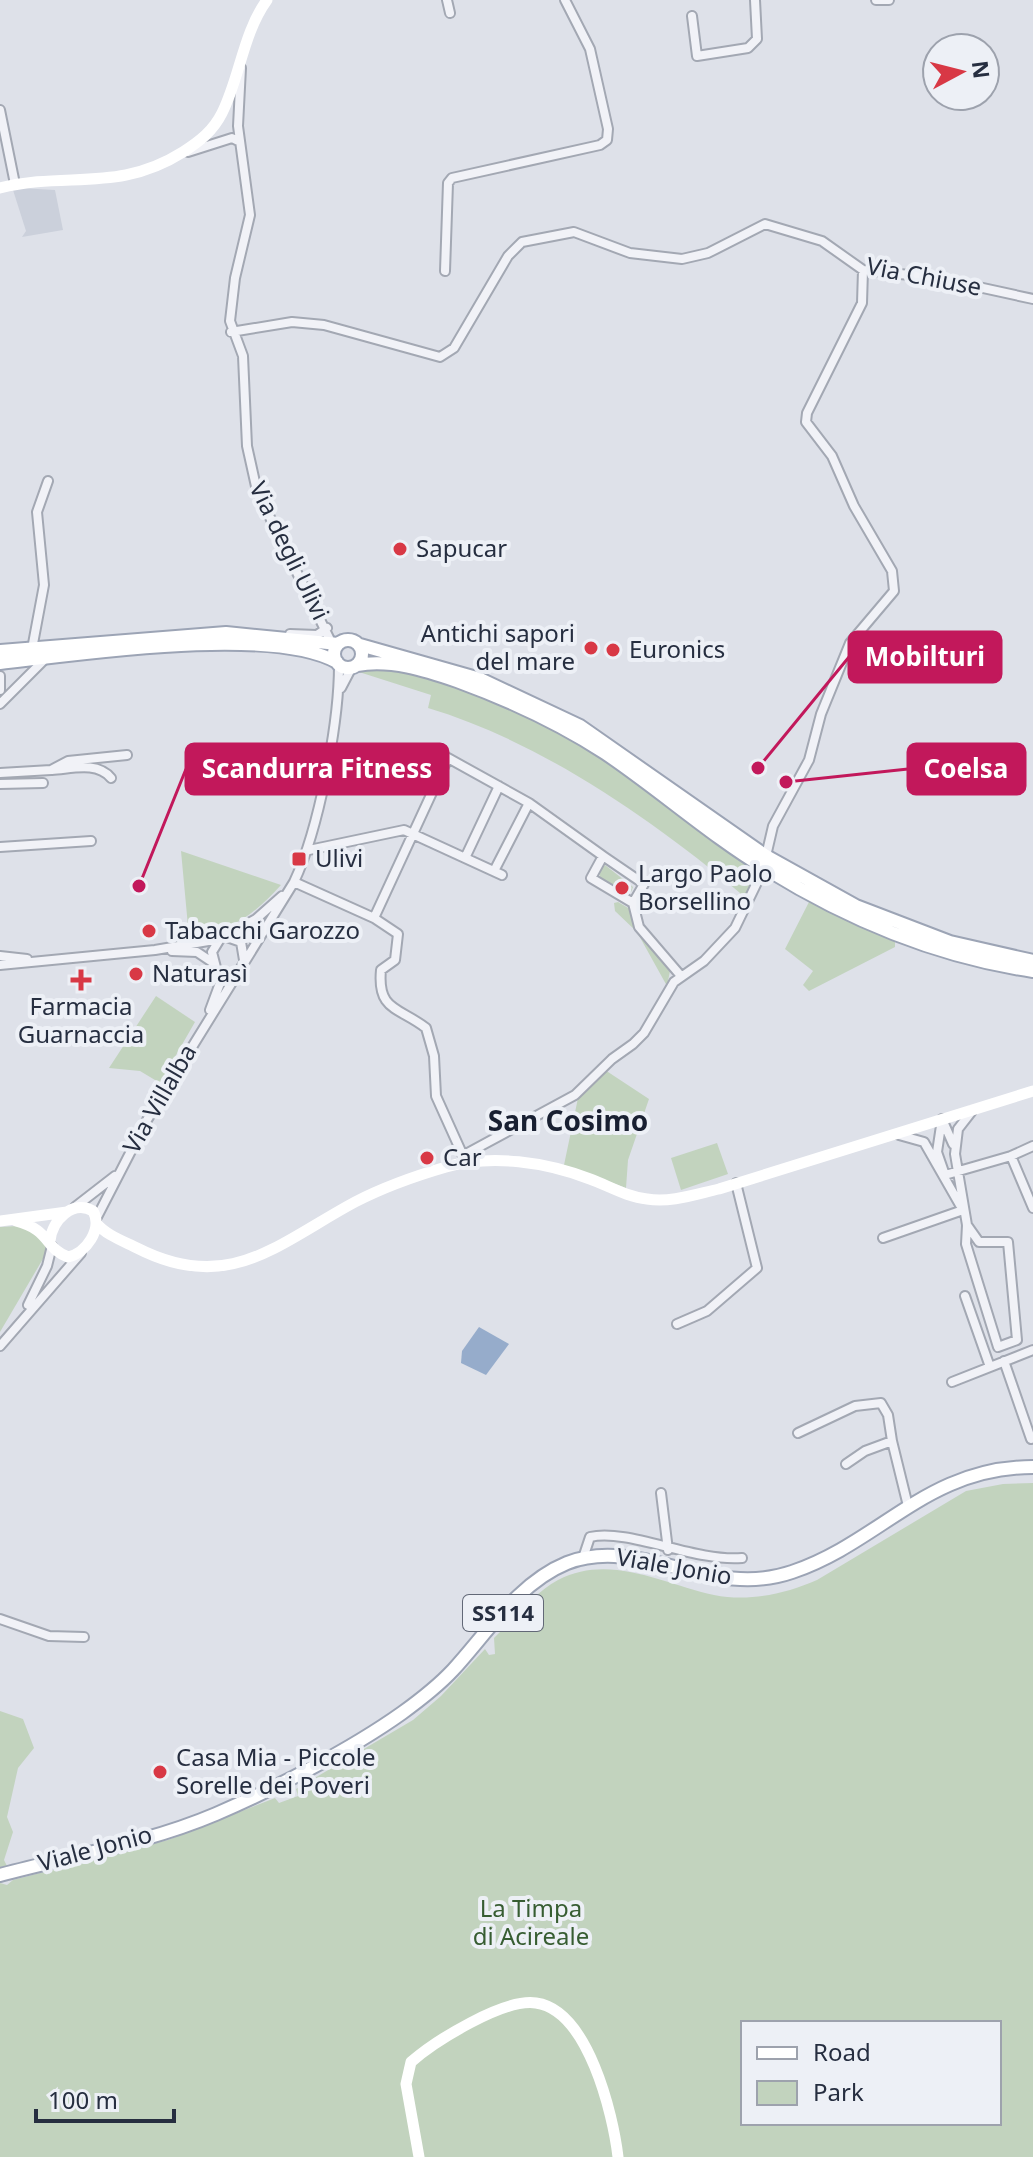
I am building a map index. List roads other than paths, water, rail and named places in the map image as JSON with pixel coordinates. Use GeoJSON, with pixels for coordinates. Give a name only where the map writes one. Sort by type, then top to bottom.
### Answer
{"type":"FeatureCollection","features":[{"type":"Feature","properties":{"kind":"main road"},"geometry":{"type":"LineString","coordinates":[[0,651],[184,635],[334,637],[448,668],[552,711],[610,745],[765,862],[881,918],[950,942],[1033,961]]}},
{"type":"Feature","properties":{"kind":"main road"},"geometry":{"type":"LineString","coordinates":[[334,637],[334,652],[346,665]]}},
{"type":"Feature","properties":{"kind":"main road"},"geometry":{"type":"LineString","coordinates":[[0,663],[189,646],[259,644],[316,653],[346,665],[391,664],[422,670],[477,688],[547,719],[605,754],[765,862],[875,927],[948,952],[1033,971]]}},
{"type":"Feature","properties":{"kind":"main road"},"geometry":{"type":"LineString","coordinates":[[346,665],[362,656],[360,645]]}},
{"type":"Feature","properties":{"kind":"main road","name":"Viale Jonio"},"geometry":{"type":"LineString","coordinates":[[0,1875],[215,1815],[373,1733],[450,1673],[531,1584],[565,1564],[583,1558],[621,1556],[713,1578],[774,1577],[812,1563],[962,1478],[1004,1468],[1033,1467]]}},
{"type":"Feature","properties":{"kind":"street"},"geometry":{"type":"LineString","coordinates":[[179,154],[211,130],[221,114],[251,30],[267,0]]}},
{"type":"Feature","properties":{"kind":"street"},"geometry":{"type":"LineString","coordinates":[[447,0],[450,13]]}},
{"type":"Feature","properties":{"kind":"street"},"geometry":{"type":"LineString","coordinates":[[445,271],[448,183],[452,178],[600,145],[607,140],[608,129],[590,49],[565,0]]}},
{"type":"Feature","properties":{"kind":"street"},"geometry":{"type":"LineString","coordinates":[[692,16],[697,56],[748,48],[757,39],[755,0]]}},
{"type":"Feature","properties":{"kind":"street"},"geometry":{"type":"LineString","coordinates":[[876,0],[889,0]]}},
{"type":"Feature","properties":{"kind":"street","name":"Via degli Ulivi"},"geometry":{"type":"LineString","coordinates":[[241,63],[240,142],[250,215],[232,294],[231,332],[243,356],[247,446],[252,476],[278,538],[334,637]]}},
{"type":"Feature","properties":{"kind":"street"},"geometry":{"type":"LineString","coordinates":[[0,110],[15,184]]}},
{"type":"Feature","properties":{"kind":"street"},"geometry":{"type":"LineString","coordinates":[[0,188],[15,184],[117,179],[142,172],[179,154],[232,138],[240,142]]}},
{"type":"Feature","properties":{"kind":"street","name":"Via Chiuse"},"geometry":{"type":"LineString","coordinates":[[231,332],[292,322],[324,325],[429,356],[447,354],[513,249],[532,239],[574,232],[630,253],[682,259],[708,253],[757,227],[775,225],[822,241],[863,270],[913,274],[1033,299]]}},
{"type":"Feature","properties":{"kind":"street"},"geometry":{"type":"LineString","coordinates":[[0,1221],[16,1221],[72,1209],[91,1209],[96,1220],[126,1243],[176,1265],[203,1268],[242,1263],[279,1248],[348,1206],[390,1185],[464,1159],[584,1089],[612,1059],[644,1033],[662,996],[681,976],[704,961],[735,928],[765,862],[773,826],[809,760],[821,714],[850,643],[894,591],[892,571],[854,506],[832,456],[806,422],[807,413],[862,303],[863,270]]}},
{"type":"Feature","properties":{"kind":"street"},"geometry":{"type":"LineString","coordinates":[[32,649],[44,585],[37,512],[48,481]]}},
{"type":"Feature","properties":{"kind":"street"},"geometry":{"type":"LineString","coordinates":[[0,704],[46,658]]}},
{"type":"Feature","properties":{"kind":"street"},"geometry":{"type":"LineString","coordinates":[[205,1022],[291,886],[309,850],[346,665]]}},
{"type":"Feature","properties":{"kind":"street"},"geometry":{"type":"LineString","coordinates":[[0,676],[0,690]]}},
{"type":"Feature","properties":{"kind":"street"},"geometry":{"type":"LineString","coordinates":[[51,770],[68,761],[127,755]]}},
{"type":"Feature","properties":{"kind":"street"},"geometry":{"type":"LineString","coordinates":[[374,918],[448,758],[529,803],[644,884],[633,903],[639,927],[681,976]]}},
{"type":"Feature","properties":{"kind":"street"},"geometry":{"type":"LineString","coordinates":[[0,773],[94,767],[111,778]]}},
{"type":"Feature","properties":{"kind":"street"},"geometry":{"type":"LineString","coordinates":[[0,784],[43,783]]}},
{"type":"Feature","properties":{"kind":"street"},"geometry":{"type":"LineString","coordinates":[[465,858],[499,786]]}},
{"type":"Feature","properties":{"kind":"street"},"geometry":{"type":"LineString","coordinates":[[309,850],[404,830],[498,873],[529,803]]}},
{"type":"Feature","properties":{"kind":"street"},"geometry":{"type":"LineString","coordinates":[[0,847],[91,841]]}},
{"type":"Feature","properties":{"kind":"street"},"geometry":{"type":"LineString","coordinates":[[600,854],[591,878],[633,903]]}},
{"type":"Feature","properties":{"kind":"street"},"geometry":{"type":"LineString","coordinates":[[291,886],[374,918],[398,934],[395,960],[381,970],[380,985],[387,1004],[426,1028],[434,1056],[436,1096],[464,1159]]}},
{"type":"Feature","properties":{"kind":"street"},"geometry":{"type":"LineString","coordinates":[[0,965],[155,950],[223,938],[256,919],[291,886]]}},
{"type":"Feature","properties":{"kind":"street"},"geometry":{"type":"LineString","coordinates":[[223,938],[241,942],[241,963]]}},
{"type":"Feature","properties":{"kind":"street"},"geometry":{"type":"LineString","coordinates":[[205,1022],[220,983],[212,952],[223,938]]}},
{"type":"Feature","properties":{"kind":"street"},"geometry":{"type":"LineString","coordinates":[[155,950],[197,952],[217,966],[230,970],[241,963]]}},
{"type":"Feature","properties":{"kind":"street"},"geometry":{"type":"LineString","coordinates":[[0,956],[36,960]]}},
{"type":"Feature","properties":{"kind":"street","name":"Via Villalba"},"geometry":{"type":"LineString","coordinates":[[96,1220],[115,1176],[205,1022]]}},
{"type":"Feature","properties":{"kind":"street"},"geometry":{"type":"LineString","coordinates":[[464,1159],[542,1165],[649,1200],[692,1195],[1033,1091]]}},
{"type":"Feature","properties":{"kind":"street"},"geometry":{"type":"LineString","coordinates":[[955,1154],[958,1129],[973,1110]]}},
{"type":"Feature","properties":{"kind":"street"},"geometry":{"type":"LineString","coordinates":[[942,1119],[955,1154],[967,1225],[966,1244],[998,1347],[1017,1340],[1008,1242],[979,1242],[967,1225]]}},
{"type":"Feature","properties":{"kind":"street"},"geometry":{"type":"LineString","coordinates":[[942,1119],[937,1152],[945,1175]]}},
{"type":"Feature","properties":{"kind":"street"},"geometry":{"type":"LineString","coordinates":[[890,1135],[917,1138],[924,1142],[963,1210]]}},
{"type":"Feature","properties":{"kind":"street"},"geometry":{"type":"LineString","coordinates":[[945,1175],[1011,1156],[1033,1146]]}},
{"type":"Feature","properties":{"kind":"street"},"geometry":{"type":"LineString","coordinates":[[1011,1156],[1033,1208]]}},
{"type":"Feature","properties":{"kind":"street"},"geometry":{"type":"LineString","coordinates":[[23,1317],[47,1266],[53,1227],[115,1176]]}},
{"type":"Feature","properties":{"kind":"street"},"geometry":{"type":"LineString","coordinates":[[677,1324],[707,1311],[757,1268],[736,1183]]}},
{"type":"Feature","properties":{"kind":"street"},"geometry":{"type":"LineString","coordinates":[[883,1238],[963,1210]]}},
{"type":"Feature","properties":{"kind":"street"},"geometry":{"type":"LineString","coordinates":[[0,1346],[86,1248],[96,1220]]}},
{"type":"Feature","properties":{"kind":"street"},"geometry":{"type":"LineString","coordinates":[[16,1221],[40,1230],[51,1244],[68,1257],[101,1239],[126,1243]]}},
{"type":"Feature","properties":{"kind":"street"},"geometry":{"type":"LineString","coordinates":[[965,1296],[990,1367]]}},
{"type":"Feature","properties":{"kind":"street"},"geometry":{"type":"LineString","coordinates":[[952,1382],[1033,1350]]}},
{"type":"Feature","properties":{"kind":"street"},"geometry":{"type":"LineString","coordinates":[[1004,1361],[1031,1439]]}},
{"type":"Feature","properties":{"kind":"street"},"geometry":{"type":"LineString","coordinates":[[798,1433],[855,1406],[881,1403],[888,1415],[908,1506]]}},
{"type":"Feature","properties":{"kind":"street"},"geometry":{"type":"LineString","coordinates":[[846,1464],[865,1451],[892,1441]]}},
{"type":"Feature","properties":{"kind":"street"},"geometry":{"type":"LineString","coordinates":[[661,1493],[668,1550]]}},
{"type":"Feature","properties":{"kind":"street"},"geometry":{"type":"LineString","coordinates":[[583,1558],[586,1543],[597,1535],[618,1536],[668,1550],[742,1558]]}},
{"type":"Feature","properties":{"kind":"street"},"geometry":{"type":"LineString","coordinates":[[0,1619],[49,1636],[84,1637]]}},
{"type":"Feature","properties":{"kind":"street"},"geometry":{"type":"LineString","coordinates":[[419,2157],[406,2084],[411,2062],[505,2006],[525,2002],[551,2008],[571,2026],[597,2071],[609,2107],[618,2157]]}},
{"type":"Feature","properties":{"kind":"water"},"geometry":{"type":"Polygon","coordinates":[[[479,1327],[509,1344],[486,1375],[461,1363],[462,1351],[479,1327]]]}},
{"type":"Feature","properties":{"kind":"place","name":"Sapucar"},"geometry":{"type":"Point","coordinates":[400,549]}},
{"type":"Feature","properties":{"kind":"place","name":"Antichi sapori del mare"},"geometry":{"type":"Point","coordinates":[591,648]}},
{"type":"Feature","properties":{"kind":"place","name":"Euronics"},"geometry":{"type":"Point","coordinates":[613,650]}},
{"type":"Feature","properties":{"kind":"place","name":"Mobilturi"},"geometry":{"type":"Point","coordinates":[758,768]}},
{"type":"Feature","properties":{"kind":"place","name":"Coelsa"},"geometry":{"type":"Point","coordinates":[786,782]}},
{"type":"Feature","properties":{"kind":"place","name":"Ulivi"},"geometry":{"type":"Point","coordinates":[299,859]}},
{"type":"Feature","properties":{"kind":"place","name":"Scandurra Fitness"},"geometry":{"type":"Point","coordinates":[139,886]}},
{"type":"Feature","properties":{"kind":"place","name":"Largo Paolo Borsellino"},"geometry":{"type":"Point","coordinates":[622,888]}},
{"type":"Feature","properties":{"kind":"place","name":"Tabacchi Garozzo"},"geometry":{"type":"Point","coordinates":[149,931]}},
{"type":"Feature","properties":{"kind":"place","name":"Naturasì"},"geometry":{"type":"Point","coordinates":[136,974]}},
{"type":"Feature","properties":{"kind":"place","name":"Farmacia Guarnaccia"},"geometry":{"type":"Point","coordinates":[81,980]}},
{"type":"Feature","properties":{"kind":"place","name":"Car"},"geometry":{"type":"Point","coordinates":[427,1158]}},
{"type":"Feature","properties":{"kind":"place","name":"Casa Mia - Piccole Sorelle dei Poveri"},"geometry":{"type":"Point","coordinates":[160,1772]}},
{"type":"Feature","properties":{"kind":"district","name":"San Cosimo"},"geometry":{"type":"Point","coordinates":[568,1121]}},
{"type":"Feature","properties":{"kind":"park label","name":"La Timpa di Acireale"},"geometry":{"type":"Point","coordinates":[531,1923]}}]}
